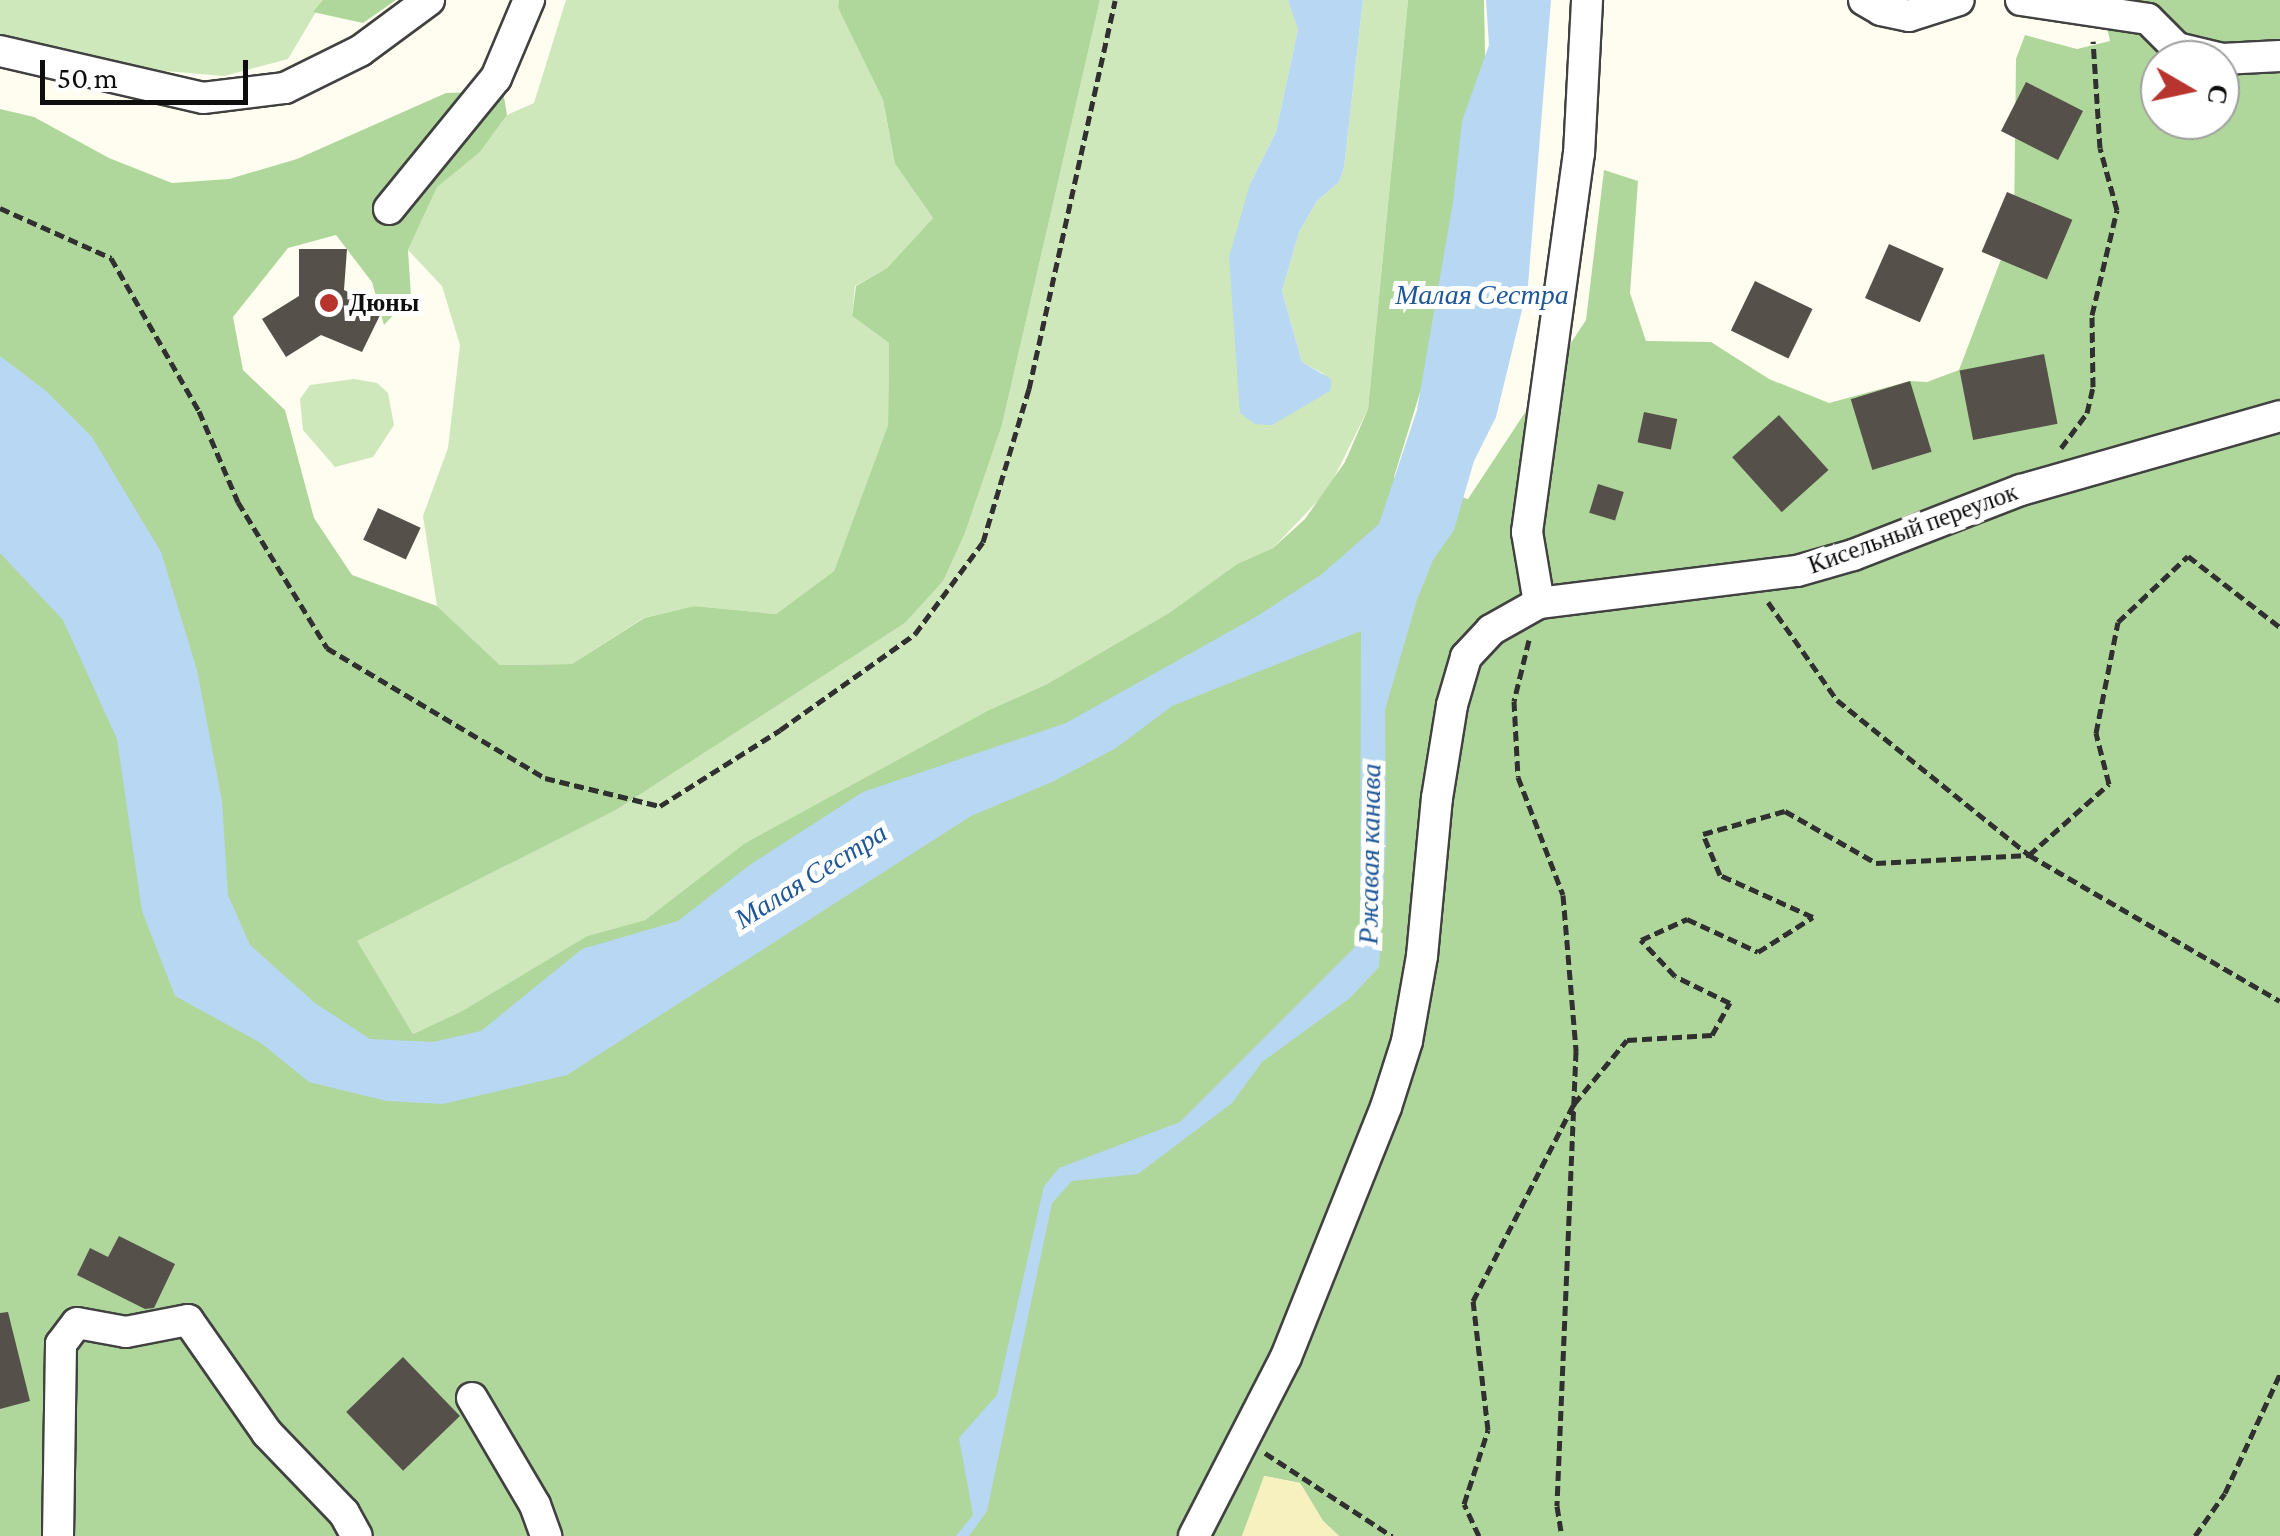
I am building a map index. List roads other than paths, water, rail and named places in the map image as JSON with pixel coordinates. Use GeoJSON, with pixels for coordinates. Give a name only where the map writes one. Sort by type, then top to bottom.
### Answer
{"type":"FeatureCollection","features":[{"type":"Feature","properties":{"kind":"street"},"geometry":{"type":"LineString","coordinates":[[0,51],[204,98],[285,88],[360,51],[429,0]]}},
{"type":"Feature","properties":{"kind":"street"},"geometry":{"type":"LineString","coordinates":[[389,209],[496,78],[529,0]]}},
{"type":"Feature","properties":{"kind":"street"},"geometry":{"type":"LineString","coordinates":[[1194,1536],[1246,1441],[1318,1282],[1406,1041],[1422,956],[1436,798],[1452,705],[1466,657],[1491,630],[1539,603],[1527,532],[1579,154],[1587,0]]}},
{"type":"Feature","properties":{"kind":"street"},"geometry":{"type":"LineString","coordinates":[[1864,0],[1881,10],[1909,16],[1958,0]]}},
{"type":"Feature","properties":{"kind":"street"},"geometry":{"type":"LineString","coordinates":[[2021,0],[2148,19],[2177,48],[2222,59],[2280,56]]}},
{"type":"Feature","properties":{"kind":"street","name":"Кисельный переулок"},"geometry":{"type":"LineString","coordinates":[[1539,603],[1797,572],[1853,556],[1940,518],[2038,484],[2280,416]]}},
{"type":"Feature","properties":{"kind":"street"},"geometry":{"type":"LineString","coordinates":[[58,1536],[61,1344],[77,1323],[126,1332],[188,1320],[267,1433],[344,1514],[357,1536]]}},
{"type":"Feature","properties":{"kind":"street"},"geometry":{"type":"LineString","coordinates":[[472,1398],[535,1505],[546,1536]]}},
{"type":"Feature","properties":{"kind":"water"},"geometry":{"type":"Polygon","coordinates":[[[1288,0],[1363,0],[1344,168],[1339,182],[1317,201],[1299,232],[1282,291],[1302,362],[1331,379],[1330,391],[1272,425],[1255,424],[1240,413],[1229,257],[1250,184],[1276,132],[1298,29],[1288,0]]]}},
{"type":"Feature","properties":{"kind":"water"},"geometry":{"type":"Polygon","coordinates":[[[1486,0],[1551,0],[1528,285],[1496,417],[1474,461],[1454,530],[1433,560],[1417,600],[1385,710],[1386,840],[1379,967],[1350,998],[1262,1062],[1232,1103],[1138,1174],[1072,1181],[1052,1203],[987,1511],[969,1536],[956,1536],[973,1515],[959,1438],[997,1395],[1044,1186],[1059,1168],[1180,1122],[1360,942],[1361,631],[1172,706],[1116,748],[1052,782],[971,816],[567,1075],[443,1104],[386,1101],[309,1082],[261,1043],[175,996],[142,911],[117,739],[63,620],[0,553],[0,356],[45,390],[92,437],[161,552],[197,670],[222,801],[228,895],[250,945],[315,1003],[370,1039],[433,1042],[481,1031],[582,949],[678,921],[751,864],[863,792],[1066,723],[1259,615],[1322,574],[1379,524],[1417,410],[1453,202],[1462,121],[1489,45],[1486,0]]]}},
{"type":"Feature","properties":{"kind":"place","name":"Дюны"},"geometry":{"type":"Point","coordinates":[329,303]}},
{"type":"Feature","properties":{"kind":"water label","name":"Малая Сестра"},"geometry":{"type":"Point","coordinates":[1482,295]}},
{"type":"Feature","properties":{"kind":"water label","name":"Ржавая канава"},"geometry":{"type":"Point","coordinates":[1370,854]}},
{"type":"Feature","properties":{"kind":"water label","name":"Малая Сестра"},"geometry":{"type":"Point","coordinates":[811,876]}}]}
